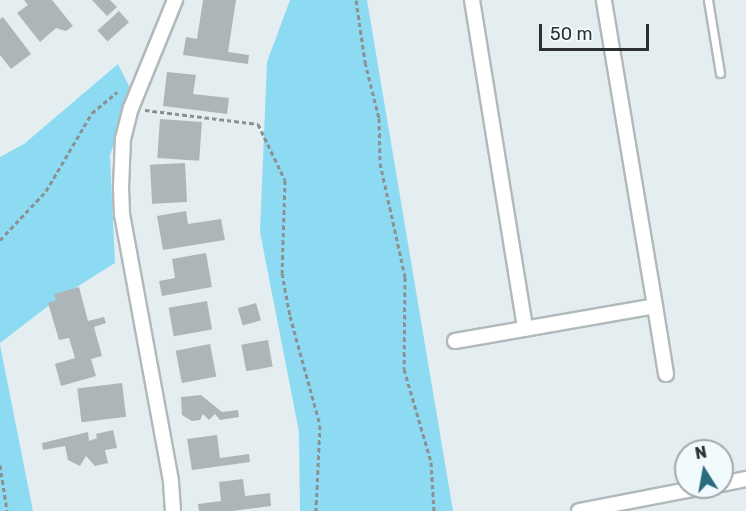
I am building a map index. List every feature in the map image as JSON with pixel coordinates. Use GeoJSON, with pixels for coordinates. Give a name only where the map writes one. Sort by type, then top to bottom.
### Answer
{"type":"FeatureCollection","features":[{"type":"Feature","properties":{"kind":"street"},"geometry":{"type":"LineString","coordinates":[[173,511],[171,481],[122,215],[121,161],[131,108],[175,0]]}},
{"type":"Feature","properties":{"kind":"street"},"geometry":{"type":"LineString","coordinates":[[472,0],[525,329]]}},
{"type":"Feature","properties":{"kind":"street"},"geometry":{"type":"LineString","coordinates":[[604,0],[666,374]]}},
{"type":"Feature","properties":{"kind":"street"},"geometry":{"type":"LineString","coordinates":[[455,341],[655,306]]}},
{"type":"Feature","properties":{"kind":"street"},"geometry":{"type":"LineString","coordinates":[[579,511],[674,493]]}},
{"type":"Feature","properties":{"kind":"lane"},"geometry":{"type":"LineString","coordinates":[[708,0],[720,73]]}},
{"type":"Feature","properties":{"kind":"path"},"geometry":{"type":"LineString","coordinates":[[356,0],[365,62],[379,118],[380,163],[405,277],[404,369],[431,462],[434,511]]}},
{"type":"Feature","properties":{"kind":"path"},"geometry":{"type":"LineString","coordinates":[[0,240],[46,192],[92,113],[117,92]]}},
{"type":"Feature","properties":{"kind":"path"},"geometry":{"type":"LineString","coordinates":[[131,108],[258,124],[285,180],[282,273],[290,316],[320,425],[316,511]]}},
{"type":"Feature","properties":{"kind":"path"},"geometry":{"type":"LineString","coordinates":[[0,465],[7,511]]}},
{"type":"Feature","properties":{"kind":"shaded area"},"geometry":{"type":"Polygon","coordinates":[[[290,0],[367,0],[453,511],[300,511],[299,432],[260,232],[267,62],[290,0]]]}},
{"type":"Feature","properties":{"kind":"shaded area"},"geometry":{"type":"Polygon","coordinates":[[[118,64],[132,92],[110,155],[115,263],[56,300],[0,343],[0,157],[24,144],[118,64]]]}},
{"type":"Feature","properties":{"kind":"shaded area"},"geometry":{"type":"Polygon","coordinates":[[[0,345],[33,511],[0,511],[0,345]]]}},
{"type":"Feature","properties":{"kind":"building"},"geometry":{"type":"Polygon","coordinates":[[[24,0],[52,0],[73,26],[66,31],[56,28],[40,42],[17,13],[28,5],[24,0]]]}},
{"type":"Feature","properties":{"kind":"building"},"geometry":{"type":"Polygon","coordinates":[[[92,0],[110,0],[117,7],[107,16],[92,0]]]}},
{"type":"Feature","properties":{"kind":"building"},"geometry":{"type":"Polygon","coordinates":[[[203,0],[236,0],[228,52],[249,55],[248,64],[183,55],[186,37],[197,39],[203,0]]]}},
{"type":"Feature","properties":{"kind":"building"},"geometry":{"type":"Polygon","coordinates":[[[119,11],[129,22],[107,42],[97,30],[119,11]]]}},
{"type":"Feature","properties":{"kind":"building"},"geometry":{"type":"Polygon","coordinates":[[[3,17],[31,54],[11,69],[0,55],[0,19],[3,17]]]}},
{"type":"Feature","properties":{"kind":"building"},"geometry":{"type":"Polygon","coordinates":[[[167,72],[196,75],[193,94],[229,98],[227,114],[163,106],[167,72]]]}},
{"type":"Feature","properties":{"kind":"building"},"geometry":{"type":"Polygon","coordinates":[[[160,119],[202,122],[199,161],[157,158],[160,119]]]}},
{"type":"Feature","properties":{"kind":"building"},"geometry":{"type":"Polygon","coordinates":[[[185,163],[187,202],[152,204],[150,165],[185,163]]]}},
{"type":"Feature","properties":{"kind":"building"},"geometry":{"type":"Polygon","coordinates":[[[186,211],[188,224],[221,219],[225,240],[163,250],[157,216],[186,211]]]}},
{"type":"Feature","properties":{"kind":"building"},"geometry":{"type":"Polygon","coordinates":[[[206,253],[212,287],[162,296],[159,281],[175,278],[172,259],[206,253]]]}},
{"type":"Feature","properties":{"kind":"building"},"geometry":{"type":"Polygon","coordinates":[[[79,287],[88,321],[104,317],[106,323],[94,327],[102,356],[91,359],[96,376],[61,386],[55,364],[75,358],[69,338],[59,340],[48,303],[56,300],[54,294],[79,287]]]}},
{"type":"Feature","properties":{"kind":"building"},"geometry":{"type":"Polygon","coordinates":[[[207,301],[212,330],[174,336],[169,308],[207,301]]]}},
{"type":"Feature","properties":{"kind":"building"},"geometry":{"type":"Polygon","coordinates":[[[256,303],[261,320],[243,326],[238,308],[256,303]]]}},
{"type":"Feature","properties":{"kind":"building"},"geometry":{"type":"Polygon","coordinates":[[[268,340],[273,367],[246,371],[241,345],[268,340]]]}},
{"type":"Feature","properties":{"kind":"building"},"geometry":{"type":"Polygon","coordinates":[[[210,344],[216,376],[182,383],[176,351],[210,344]]]}},
{"type":"Feature","properties":{"kind":"building"},"geometry":{"type":"Polygon","coordinates":[[[122,383],[126,417],[81,422],[77,388],[122,383]]]}},
{"type":"Feature","properties":{"kind":"building"},"geometry":{"type":"Polygon","coordinates":[[[201,395],[222,412],[238,410],[239,417],[220,420],[215,414],[209,420],[203,414],[200,420],[192,421],[182,415],[181,397],[201,395]]]}},
{"type":"Feature","properties":{"kind":"building"},"geometry":{"type":"Polygon","coordinates":[[[113,430],[117,448],[105,450],[108,463],[95,466],[86,456],[80,466],[68,460],[65,446],[43,450],[42,443],[88,432],[89,441],[97,438],[96,434],[113,430]]]}},
{"type":"Feature","properties":{"kind":"building"},"geometry":{"type":"Polygon","coordinates":[[[217,435],[220,458],[249,454],[250,462],[192,470],[187,439],[217,435]]]}},
{"type":"Feature","properties":{"kind":"building"},"geometry":{"type":"Polygon","coordinates":[[[243,479],[245,496],[270,493],[271,506],[232,511],[199,511],[198,504],[221,501],[219,482],[243,479]]]}}]}
